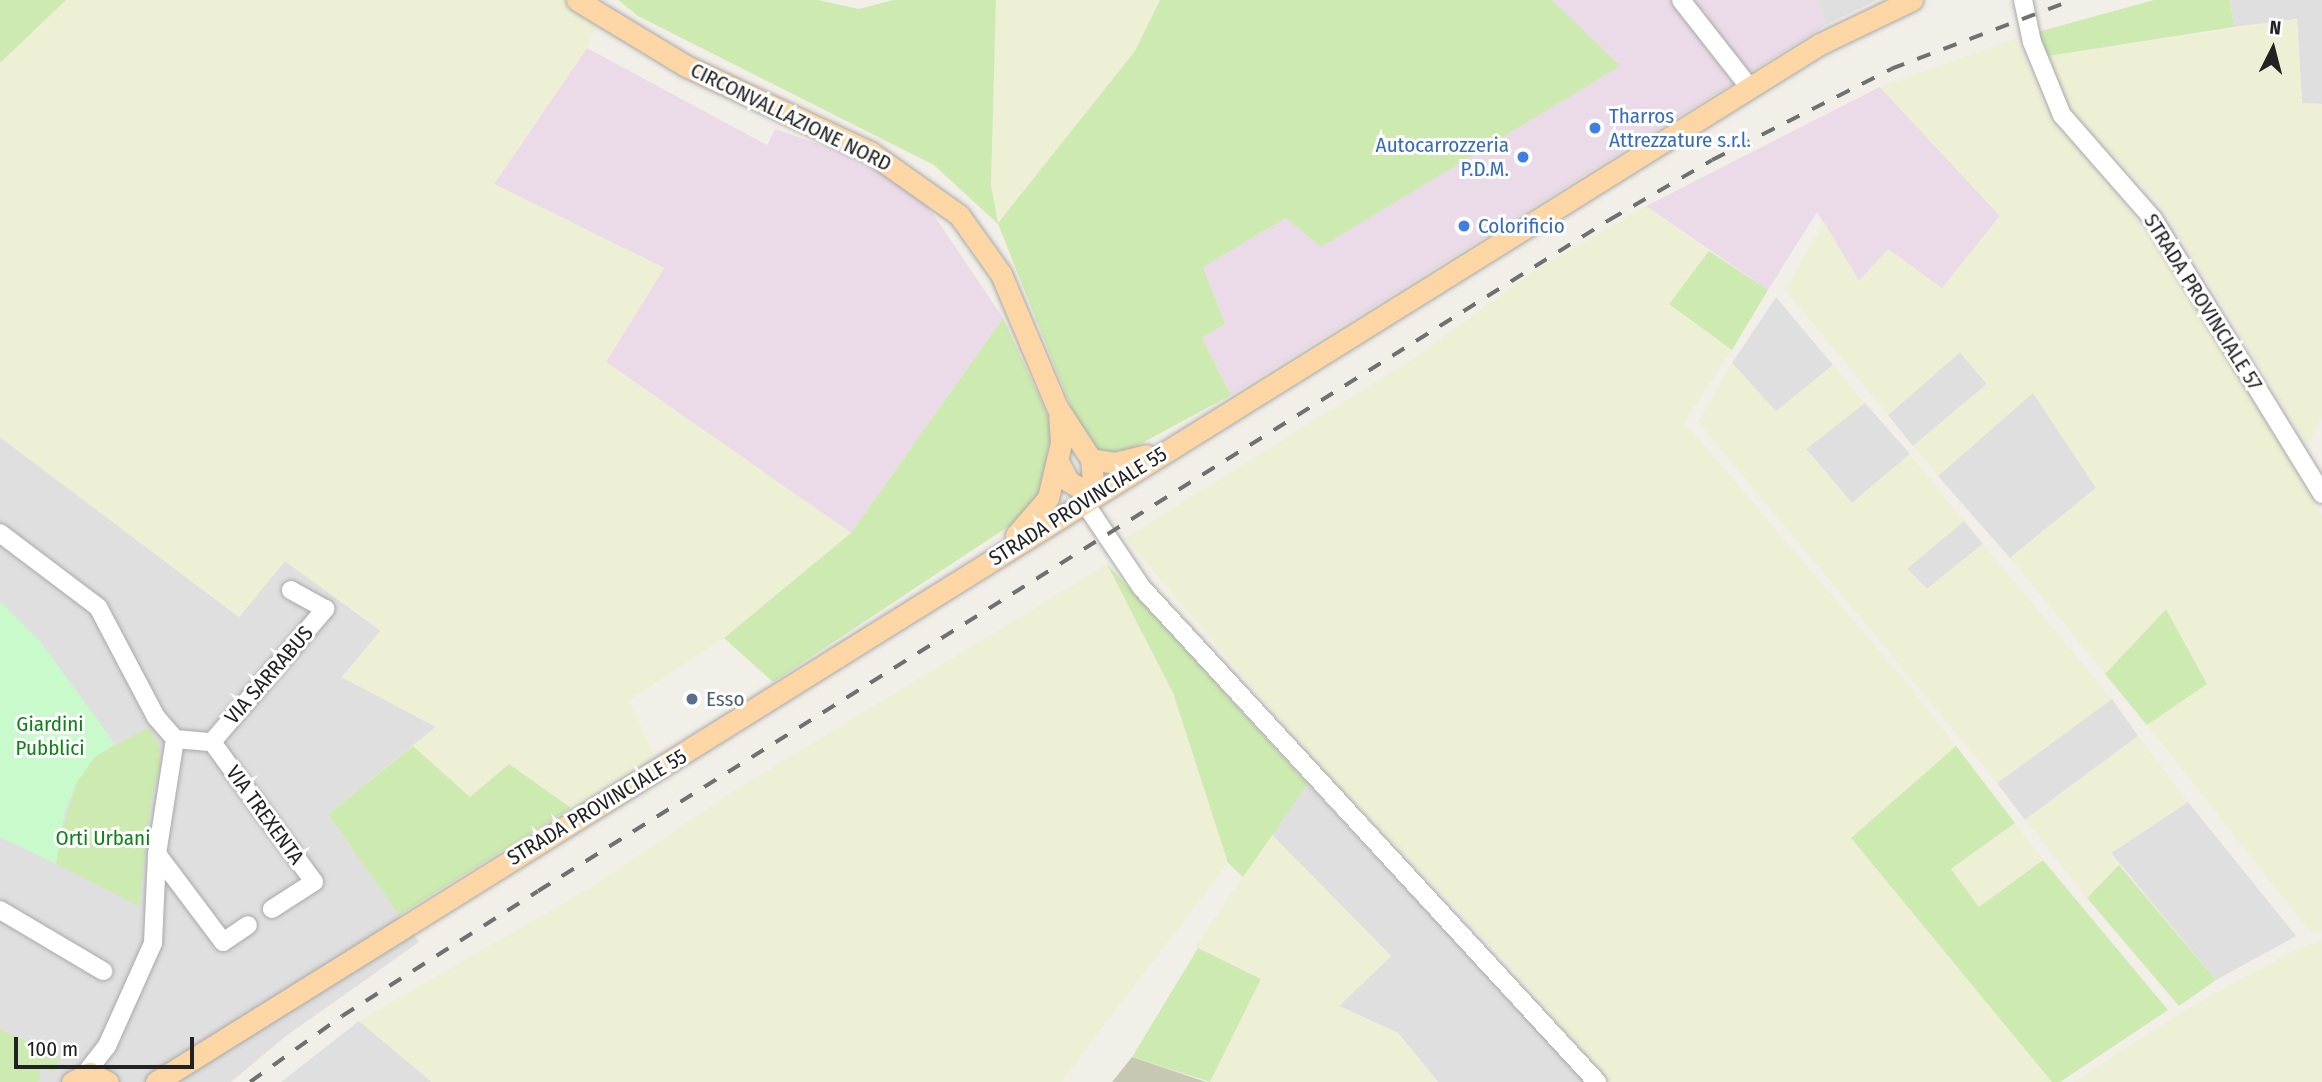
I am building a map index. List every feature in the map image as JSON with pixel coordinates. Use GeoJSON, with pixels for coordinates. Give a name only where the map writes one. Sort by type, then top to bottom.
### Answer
{"type":"FeatureCollection","features":[{"type":"Feature","properties":{"kind":"main road","name":"CIRCONVALLAZIONE NORD"},"geometry":{"type":"LineString","coordinates":[[577,0],[686,66],[870,152],[951,208],[1001,274],[1057,407],[1091,459],[1089,499]]}},
{"type":"Feature","properties":{"kind":"main road","name":"STRADA PROVINCIALE 55"},"geometry":{"type":"LineString","coordinates":[[156,1082],[405,924],[1750,88],[1850,28],[1912,0]]}},
{"type":"Feature","properties":{"kind":"main road","name":"CIRCONVALLAZIONE NORD"},"geometry":{"type":"LineString","coordinates":[[1057,407],[1059,463]]}},
{"type":"Feature","properties":{"kind":"main road"},"geometry":{"type":"LineString","coordinates":[[1091,459],[1126,462],[1179,442]]}},
{"type":"Feature","properties":{"kind":"main road"},"geometry":{"type":"LineString","coordinates":[[1059,463],[1068,481],[1089,499]]}},
{"type":"Feature","properties":{"kind":"main road"},"geometry":{"type":"LineString","coordinates":[[972,573],[1040,510],[1059,463]]}},
{"type":"Feature","properties":{"kind":"street"},"geometry":{"type":"LineString","coordinates":[[1681,0],[1750,88]]}},
{"type":"Feature","properties":{"kind":"street","name":"STRADA PROVINCIALE 57"},"geometry":{"type":"LineString","coordinates":[[2021,2],[2048,88],[2062,114],[2153,219],[2322,494]]}},
{"type":"Feature","properties":{"kind":"street"},"geometry":{"type":"LineString","coordinates":[[1089,499],[1142,588],[1597,1082]]}},
{"type":"Feature","properties":{"kind":"street"},"geometry":{"type":"LineString","coordinates":[[0,533],[98,607],[156,717],[175,739],[157,854],[153,943],[92,1079]]}},
{"type":"Feature","properties":{"kind":"street","name":"VIA SARRABUS"},"geometry":{"type":"LineString","coordinates":[[175,739],[212,742],[325,609],[292,590]]}},
{"type":"Feature","properties":{"kind":"street","name":"VIA TREXENTA"},"geometry":{"type":"LineString","coordinates":[[212,742],[314,882],[272,909]]}},
{"type":"Feature","properties":{"kind":"street"},"geometry":{"type":"LineString","coordinates":[[157,854],[223,942],[248,925]]}},
{"type":"Feature","properties":{"kind":"street"},"geometry":{"type":"LineString","coordinates":[[0,910],[103,971]]}},
{"type":"Feature","properties":{"kind":"shaded area"},"geometry":{"type":"Polygon","coordinates":[[[66,0],[567,0],[598,23],[587,48],[494,184],[664,268],[606,362],[851,533],[724,638],[629,700],[654,756],[571,808],[509,764],[470,797],[413,746],[436,727],[342,677],[381,630],[285,561],[239,617],[0,437],[0,63],[66,0]]]}},
{"type":"Feature","properties":{"kind":"shaded area"},"geometry":{"type":"Polygon","coordinates":[[[996,0],[1160,0],[1135,51],[998,224],[991,185],[996,0]]]}},
{"type":"Feature","properties":{"kind":"shaded area"},"geometry":{"type":"Polygon","coordinates":[[[1552,0],[1817,0],[1826,25],[1231,395],[1202,338],[1225,324],[1203,267],[1286,218],[1619,66],[1552,0]]]}},
{"type":"Feature","properties":{"kind":"shaded area"},"geometry":{"type":"Polygon","coordinates":[[[1817,0],[1877,0],[1826,25],[1817,0]]]}},
{"type":"Feature","properties":{"kind":"shaded area"},"geometry":{"type":"Polygon","coordinates":[[[2230,0],[2322,0],[2322,104],[2302,103],[2297,19],[2234,27],[2230,0]]]}},
{"type":"Feature","properties":{"kind":"shaded area"},"geometry":{"type":"Polygon","coordinates":[[[2297,19],[2302,103],[2322,104],[2322,416],[2308,446],[2161,205],[2063,105],[2048,56],[2297,19]]]}},
{"type":"Feature","properties":{"kind":"shaded area"},"geometry":{"type":"Polygon","coordinates":[[[2016,38],[2044,104],[2176,270],[2322,516],[2322,931],[2311,933],[2147,725],[2206,684],[2165,609],[2105,674],[2010,558],[2096,488],[2033,393],[1938,476],[1913,446],[1987,384],[1960,352],[1888,415],[1785,290],[1824,222],[1859,281],[1888,249],[1942,288],[2000,216],[1880,87],[2016,38]]]}},
{"type":"Feature","properties":{"kind":"shaded area"},"geometry":{"type":"Polygon","coordinates":[[[587,48],[767,145],[775,129],[854,156],[919,193],[1003,318],[851,533],[606,362],[664,268],[494,184],[587,48]]]}},
{"type":"Feature","properties":{"kind":"shaded area"},"geometry":{"type":"Polygon","coordinates":[[[1880,87],[2000,216],[1942,289],[1859,281],[1817,212],[1768,290],[1646,206],[1880,87]]]}},
{"type":"Feature","properties":{"kind":"shaded area"},"geometry":{"type":"Polygon","coordinates":[[[1646,206],[1709,251],[1669,304],[1732,350],[1684,422],[1909,685],[1956,746],[1851,838],[2052,1082],[1608,1082],[1508,964],[1313,759],[1125,538],[1417,356],[1535,270],[1646,206]]]}},
{"type":"Feature","properties":{"kind":"shaded area"},"geometry":{"type":"Polygon","coordinates":[[[1776,297],[1833,365],[1776,412],[1732,363],[1776,297]]]}},
{"type":"Feature","properties":{"kind":"shaded area"},"geometry":{"type":"Polygon","coordinates":[[[1960,352],[1987,384],[1913,446],[1888,415],[1960,352]]]}},
{"type":"Feature","properties":{"kind":"shaded area"},"geometry":{"type":"Polygon","coordinates":[[[1732,363],[1776,411],[1833,365],[1865,403],[1806,449],[1852,503],[1910,454],[1964,521],[1907,569],[1927,589],[1983,544],[2112,699],[1997,783],[1698,422],[1732,363]]]}},
{"type":"Feature","properties":{"kind":"shaded area"},"geometry":{"type":"Polygon","coordinates":[[[2033,392],[2096,488],[2010,558],[1938,476],[2033,392]]]}},
{"type":"Feature","properties":{"kind":"shaded area"},"geometry":{"type":"Polygon","coordinates":[[[1865,403],[1910,454],[1852,503],[1806,449],[1865,403]]]}},
{"type":"Feature","properties":{"kind":"shaded area"},"geometry":{"type":"Polygon","coordinates":[[[0,437],[239,617],[285,561],[381,631],[342,677],[436,727],[328,814],[419,942],[286,1036],[231,1082],[0,1082],[0,437]]]}},
{"type":"Feature","properties":{"kind":"shaded area"},"geometry":{"type":"Polygon","coordinates":[[[1964,521],[1983,544],[1927,589],[1906,568],[1964,521]]]}},
{"type":"Feature","properties":{"kind":"shaded area"},"geometry":{"type":"Polygon","coordinates":[[[1107,564],[1173,693],[1228,863],[1061,1082],[432,1082],[359,1021],[598,883],[732,792],[1107,564]]]}},
{"type":"Feature","properties":{"kind":"shaded area"},"geometry":{"type":"Polygon","coordinates":[[[2112,699],[2138,736],[2025,820],[1997,783],[2112,699]]]}},
{"type":"Feature","properties":{"kind":"shaded area"},"geometry":{"type":"Polygon","coordinates":[[[2138,736],[2188,802],[2111,853],[2119,865],[2087,898],[2025,820],[2138,736]]]}},
{"type":"Feature","properties":{"kind":"shaded area"},"geometry":{"type":"Polygon","coordinates":[[[1308,784],[1585,1082],[1438,1082],[1398,1033],[1339,1006],[1391,956],[1271,834],[1308,784]]]}},
{"type":"Feature","properties":{"kind":"shaded area"},"geometry":{"type":"Polygon","coordinates":[[[2188,802],[2296,936],[2216,980],[2111,853],[2188,802]]]}},
{"type":"Feature","properties":{"kind":"shaded area"},"geometry":{"type":"Polygon","coordinates":[[[2015,823],[2043,860],[1979,907],[1951,870],[2015,823]]]}},
{"type":"Feature","properties":{"kind":"shaded area"},"geometry":{"type":"Polygon","coordinates":[[[1271,834],[1391,956],[1339,1006],[1398,1033],[1438,1082],[1210,1082],[1261,980],[1195,947],[1271,834]]]}},
{"type":"Feature","properties":{"kind":"shaded area"},"geometry":{"type":"Polygon","coordinates":[[[2322,941],[2322,1082],[2073,1082],[2193,1005],[2300,947],[2322,941]]]}},
{"type":"Feature","properties":{"kind":"shaded area"},"geometry":{"type":"Polygon","coordinates":[[[359,1021],[432,1082],[281,1082],[359,1021]]]}},
{"type":"Feature","properties":{"kind":"shaded area"},"geometry":{"type":"Polygon","coordinates":[[[1132,1057],[1206,1082],[1112,1082],[1132,1057]]]}},
{"type":"Feature","properties":{"kind":"green space"},"geometry":{"type":"Polygon","coordinates":[[[0,0],[66,0],[0,63],[0,0]]]}},
{"type":"Feature","properties":{"kind":"green space"},"geometry":{"type":"Polygon","coordinates":[[[618,0],[818,0],[859,9],[893,0],[996,0],[991,185],[998,223],[1135,51],[1160,0],[1552,0],[1620,66],[1321,247],[1286,218],[1203,267],[1225,324],[1202,338],[1231,395],[1131,449],[1104,453],[1090,446],[1077,422],[998,224],[934,165],[638,16],[618,0]]]}},
{"type":"Feature","properties":{"kind":"green space"},"geometry":{"type":"Polygon","coordinates":[[[2154,0],[2230,0],[2234,27],[2048,56],[2034,33],[2154,0]]]}},
{"type":"Feature","properties":{"kind":"green space"},"geometry":{"type":"Polygon","coordinates":[[[1709,251],[1768,290],[1732,350],[1669,304],[1709,251]]]}},
{"type":"Feature","properties":{"kind":"green space"},"geometry":{"type":"Polygon","coordinates":[[[1003,318],[1053,427],[1038,498],[1015,522],[773,682],[724,638],[851,533],[1003,318]]]}},
{"type":"Feature","properties":{"kind":"green space"},"geometry":{"type":"Polygon","coordinates":[[[1107,564],[1308,784],[1243,877],[1228,863],[1173,693],[1107,564]]]}},
{"type":"Feature","properties":{"kind":"green space","name":"Giardini Pubblici"},"geometry":{"type":"Polygon","coordinates":[[[0,601],[39,640],[115,744],[95,757],[77,782],[65,812],[56,864],[0,837],[0,601]]]}},
{"type":"Feature","properties":{"kind":"green space"},"geometry":{"type":"Polygon","coordinates":[[[2166,609],[2207,684],[2147,725],[2105,674],[2166,609]]]}},
{"type":"Feature","properties":{"kind":"green space","name":"Orti Urbani"},"geometry":{"type":"Polygon","coordinates":[[[149,727],[159,746],[160,768],[151,800],[139,906],[56,864],[55,854],[77,782],[95,757],[149,727]]]}},
{"type":"Feature","properties":{"kind":"green space"},"geometry":{"type":"Polygon","coordinates":[[[413,746],[470,797],[509,764],[571,808],[399,915],[328,814],[413,746]]]}},
{"type":"Feature","properties":{"kind":"green space"},"geometry":{"type":"Polygon","coordinates":[[[1956,746],[2015,823],[1951,869],[1979,907],[2043,860],[2168,1010],[2060,1082],[2052,1082],[1851,838],[1956,746]]]}},
{"type":"Feature","properties":{"kind":"green space"},"geometry":{"type":"Polygon","coordinates":[[[2119,865],[2216,980],[2179,1006],[2087,898],[2119,865]]]}},
{"type":"Feature","properties":{"kind":"green space"},"geometry":{"type":"Polygon","coordinates":[[[1198,948],[1261,979],[1210,1082],[1132,1057],[1198,948]]]}},
{"type":"Feature","properties":{"kind":"green space"},"geometry":{"type":"Polygon","coordinates":[[[0,1029],[60,1057],[54,1073],[41,1068],[39,1082],[0,1082],[0,1029]]]}},
{"type":"Feature","properties":{"kind":"railway"},"geometry":{"type":"LineString","coordinates":[[250,1082],[342,1016],[538,891],[1609,220],[1712,160],[1891,69],[2073,0]]}},
{"type":"Feature","properties":{"kind":"place","name":"Tharros Attrezzature s.r.l."},"geometry":{"type":"Point","coordinates":[1595,128]}},
{"type":"Feature","properties":{"kind":"place","name":"Autocarrozzeria P.D.M."},"geometry":{"type":"Point","coordinates":[1523,157]}},
{"type":"Feature","properties":{"kind":"place","name":"Colorificio"},"geometry":{"type":"Point","coordinates":[1464,226]}},
{"type":"Feature","properties":{"kind":"place","name":"Esso"},"geometry":{"type":"Point","coordinates":[692,699]}}]}
